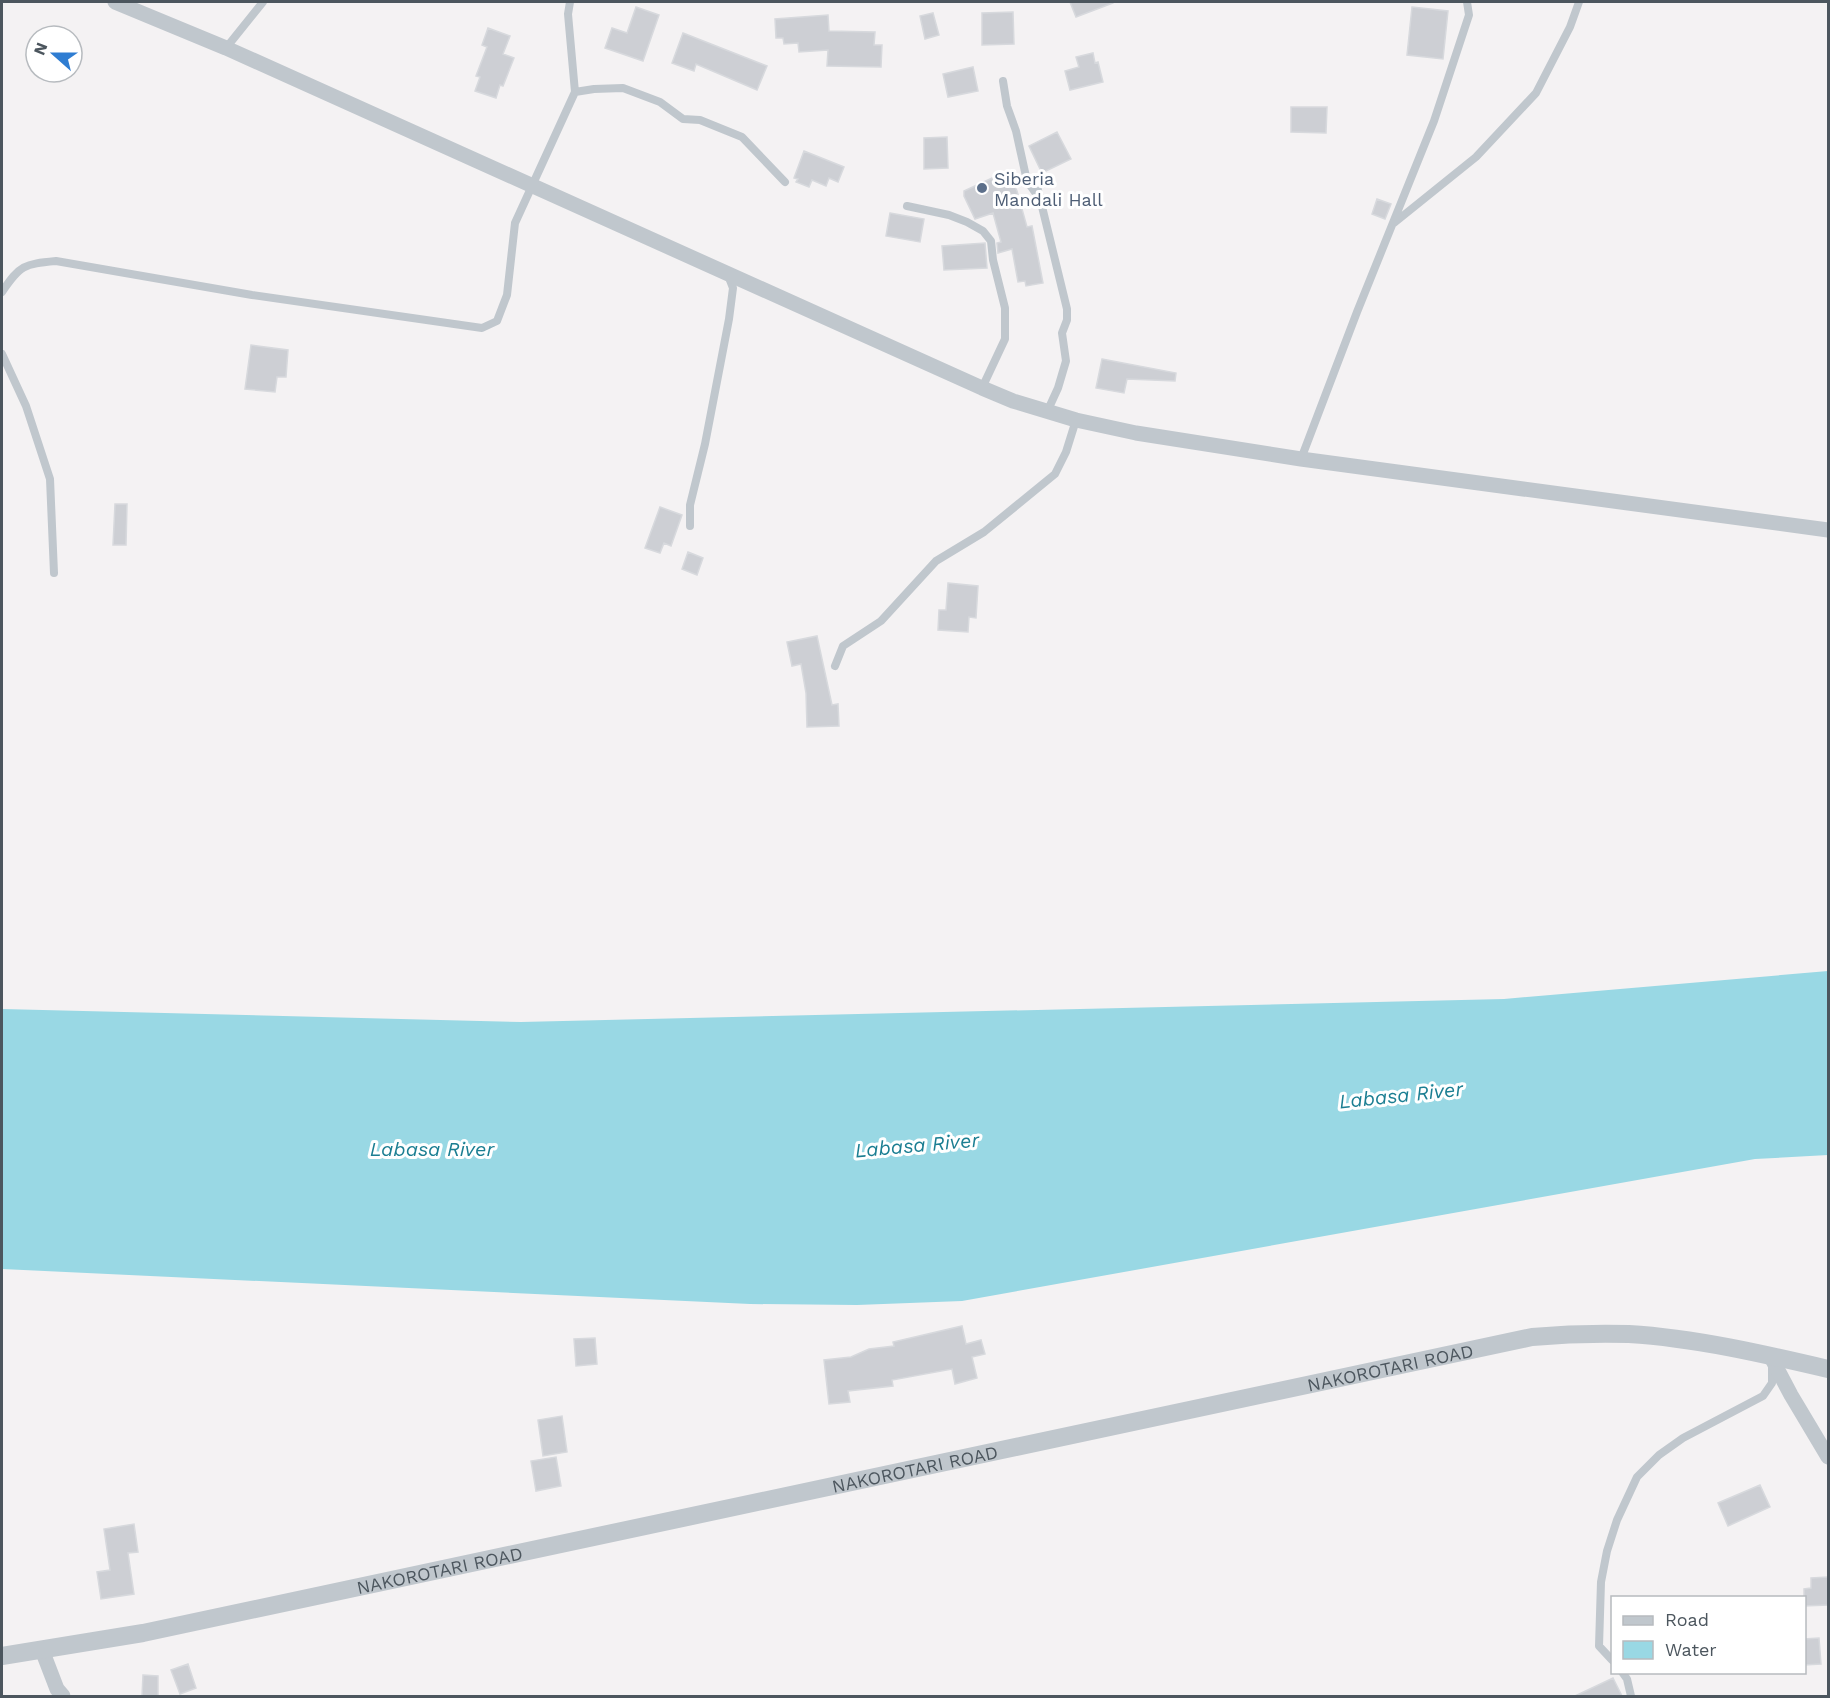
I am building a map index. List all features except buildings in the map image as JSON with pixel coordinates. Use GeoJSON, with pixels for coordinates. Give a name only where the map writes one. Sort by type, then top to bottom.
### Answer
{"type":"FeatureCollection","features":[{"type":"Feature","properties":{"kind":"street"},"geometry":{"type":"LineString","coordinates":[[115,2],[226,48],[533,188],[982,387],[1047,412],[1136,433],[1300,459],[1828,530]]}},
{"type":"Feature","properties":{"kind":"street","name":"NAKOROTARI ROAD"},"geometry":{"type":"LineString","coordinates":[[2,1656],[143,1633],[1532,1337],[1577,1333],[1631,1335],[1708,1344],[1828,1369]]}},
{"type":"Feature","properties":{"kind":"street"},"geometry":{"type":"LineString","coordinates":[[1772,1358],[1828,1457]]}},
{"type":"Feature","properties":{"kind":"street"},"geometry":{"type":"LineString","coordinates":[[42,1650],[57,1689],[63,1696]]}},
{"type":"Feature","properties":{"kind":"lane"},"geometry":{"type":"LineString","coordinates":[[226,48],[263,2]]}},
{"type":"Feature","properties":{"kind":"lane"},"geometry":{"type":"LineString","coordinates":[[2,292],[11,278],[28,263],[56,261],[252,296],[482,328],[497,321],[507,295],[515,223],[575,92],[568,2]]}},
{"type":"Feature","properties":{"kind":"lane"},"geometry":{"type":"LineString","coordinates":[[1300,459],[1434,121],[1469,15],[1467,2]]}},
{"type":"Feature","properties":{"kind":"lane"},"geometry":{"type":"LineString","coordinates":[[1393,224],[1476,157],[1536,93],[1570,27],[1579,2]]}},
{"type":"Feature","properties":{"kind":"lane"},"geometry":{"type":"LineString","coordinates":[[1003,81],[1007,106],[1016,131],[1028,181],[1038,196]]}},
{"type":"Feature","properties":{"kind":"lane"},"geometry":{"type":"LineString","coordinates":[[575,92],[594,88],[623,88],[660,102],[683,119],[700,120],[742,137],[786,182]]}},
{"type":"Feature","properties":{"kind":"lane"},"geometry":{"type":"LineString","coordinates":[[1036,182],[1067,309],[1067,320],[1062,333],[1066,361],[1058,388],[1047,412]]}},
{"type":"Feature","properties":{"kind":"lane"},"geometry":{"type":"LineString","coordinates":[[907,206],[949,215],[967,222],[983,231],[991,241],[993,260],[1005,308],[1005,339],[982,387]]}},
{"type":"Feature","properties":{"kind":"lane"},"geometry":{"type":"LineString","coordinates":[[690,526],[690,505],[705,444],[729,319],[733,288],[727,274]]}},
{"type":"Feature","properties":{"kind":"lane"},"geometry":{"type":"LineString","coordinates":[[2,354],[26,406],[50,479],[54,573]]}},
{"type":"Feature","properties":{"kind":"lane"},"geometry":{"type":"LineString","coordinates":[[835,666],[843,646],[881,621],[936,561],[984,532],[1055,474],[1066,452],[1076,420]]}},
{"type":"Feature","properties":{"kind":"lane"},"geometry":{"type":"LineString","coordinates":[[1611,1659],[1599,1646],[1600,1582],[1617,1520],[1637,1477],[1659,1455],[1683,1438],[1763,1396],[1773,1383],[1772,1358]]}},
{"type":"Feature","properties":{"kind":"lane"},"geometry":{"type":"LineString","coordinates":[[1623,1674],[1631,1696]]}},
{"type":"Feature","properties":{"kind":"water","name":"Labasa River"},"geometry":{"type":"Polygon","coordinates":[[[1828,971],[1828,1155],[1755,1159],[962,1301],[857,1305],[750,1304],[2,1269],[2,1009],[521,1022],[1504,999],[1828,971]]]}},
{"type":"Feature","properties":{"kind":"place","name":"Siberia Mandali Hall"},"geometry":{"type":"Point","coordinates":[982,188]}}]}
